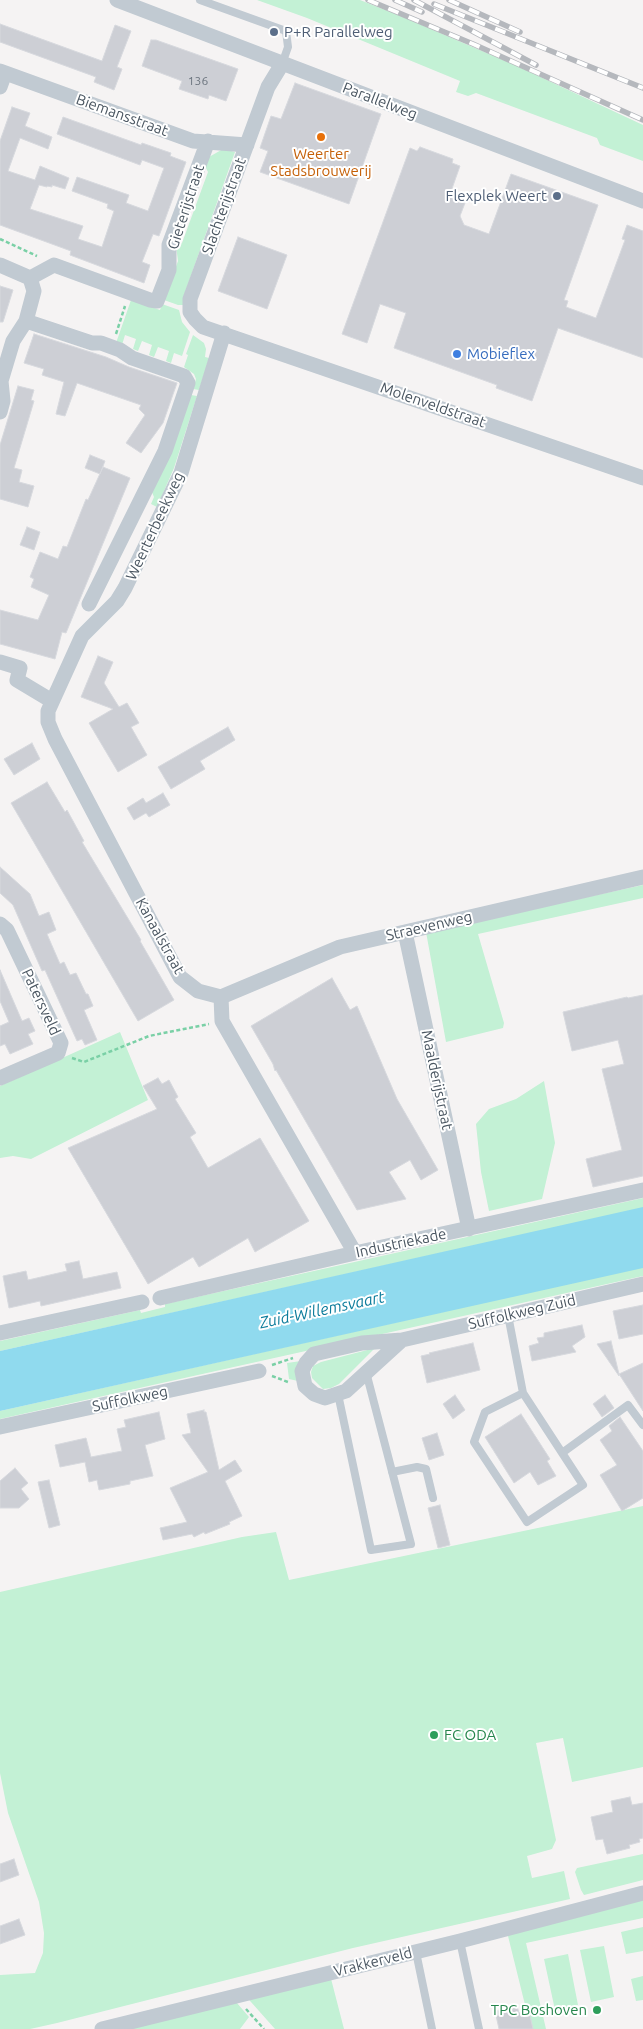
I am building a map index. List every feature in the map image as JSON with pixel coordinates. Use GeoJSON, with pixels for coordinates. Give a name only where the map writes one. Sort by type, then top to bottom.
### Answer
{"type":"FeatureCollection","features":[{"type":"Feature","properties":{"kind":"street","name":"Parallelweg"},"geometry":{"type":"LineString","coordinates":[[117,0],[643,201]]}},
{"type":"Feature","properties":{"kind":"street","name":"Slachterijstraat"},"geometry":{"type":"LineString","coordinates":[[224,333],[203,327],[199,323],[190,312],[190,299],[268,87],[282,64]]}},
{"type":"Feature","properties":{"kind":"street","name":"Biemansstraat"},"geometry":{"type":"LineString","coordinates":[[2,77],[193,141],[247,145]]}},
{"type":"Feature","properties":{"kind":"street","name":"Gieterijstraat"},"geometry":{"type":"LineString","coordinates":[[129,293],[157,301],[169,270],[169,246],[208,142]]}},
{"type":"Feature","properties":{"kind":"street"},"geometry":{"type":"LineString","coordinates":[[0,265],[30,278],[34,291],[26,321],[13,341],[1,381],[3,401],[0,412]]}},
{"type":"Feature","properties":{"kind":"street"},"geometry":{"type":"LineString","coordinates":[[30,278],[54,265],[129,293]]}},
{"type":"Feature","properties":{"kind":"street"},"geometry":{"type":"LineString","coordinates":[[26,321],[92,343],[102,343],[120,350],[132,358],[184,376],[188,383],[165,451],[89,604]]}},
{"type":"Feature","properties":{"kind":"street","name":"Molenveldstraat"},"geometry":{"type":"LineString","coordinates":[[224,333],[643,478]]}},
{"type":"Feature","properties":{"kind":"street","name":"Weerterbeekweg"},"geometry":{"type":"LineString","coordinates":[[52,701],[82,636],[117,601],[125,588],[181,473],[224,333]]}},
{"type":"Feature","properties":{"kind":"street"},"geometry":{"type":"LineString","coordinates":[[0,662],[20,668],[17,680],[52,701]]}},
{"type":"Feature","properties":{"kind":"street","name":"Kanaalstraat"},"geometry":{"type":"LineString","coordinates":[[52,701],[48,712],[48,722],[55,739],[180,977],[198,991],[221,997]]}},
{"type":"Feature","properties":{"kind":"street","name":"Straevenweg"},"geometry":{"type":"LineString","coordinates":[[221,997],[340,947],[643,877]]}},
{"type":"Feature","properties":{"kind":"street","name":"Patersveld"},"geometry":{"type":"LineString","coordinates":[[0,924],[7,930],[61,1043],[58,1053],[0,1078]]}},
{"type":"Feature","properties":{"kind":"street","name":"Maalderijstraat"},"geometry":{"type":"LineString","coordinates":[[404,932],[469,1229]]}},
{"type":"Feature","properties":{"kind":"street"},"geometry":{"type":"LineString","coordinates":[[221,997],[222,1021],[355,1253]]}},
{"type":"Feature","properties":{"kind":"street","name":"Industriekade"},"geometry":{"type":"LineString","coordinates":[[160,1298],[643,1190]]}},
{"type":"Feature","properties":{"kind":"street","name":"Suffolkweg Zuid"},"geometry":{"type":"LineString","coordinates":[[314,1354],[362,1343],[402,1340],[643,1284]]}},
{"type":"Feature","properties":{"kind":"street"},"geometry":{"type":"LineString","coordinates":[[0,1333],[142,1302]]}},
{"type":"Feature","properties":{"kind":"street","name":"Suffolkweg Zuid"},"geometry":{"type":"LineString","coordinates":[[338,1394],[346,1391],[402,1340]]}},
{"type":"Feature","properties":{"kind":"street"},"geometry":{"type":"LineString","coordinates":[[314,1354],[302,1371],[302,1379],[305,1386],[314,1394],[324,1398],[338,1394]]}},
{"type":"Feature","properties":{"kind":"street","name":"Suffolkweg"},"geometry":{"type":"LineString","coordinates":[[0,1427],[259,1371]]}},
{"type":"Feature","properties":{"kind":"street","name":"Vrakkerveld"},"geometry":{"type":"LineString","coordinates":[[102,2029],[460,1941],[643,1893]]}},
{"type":"Feature","properties":{"kind":"lane"},"geometry":{"type":"LineString","coordinates":[[200,0],[286,31],[288,47],[282,64]]}},
{"type":"Feature","properties":{"kind":"lane"},"geometry":{"type":"LineString","coordinates":[[508,1315],[523,1393],[583,1485],[527,1522],[474,1442],[485,1412],[523,1393]]}},
{"type":"Feature","properties":{"kind":"lane"},"geometry":{"type":"LineString","coordinates":[[338,1394],[370,1550],[411,1544],[366,1372]]}},
{"type":"Feature","properties":{"kind":"lane"},"geometry":{"type":"LineString","coordinates":[[562,1453],[628,1405],[643,1425]]}},
{"type":"Feature","properties":{"kind":"lane"},"geometry":{"type":"LineString","coordinates":[[392,1472],[417,1467],[426,1469],[434,1498]]}},
{"type":"Feature","properties":{"kind":"lane"},"geometry":{"type":"LineString","coordinates":[[460,1941],[479,2029]]}},
{"type":"Feature","properties":{"kind":"lane"},"geometry":{"type":"LineString","coordinates":[[416,1952],[432,2029]]}},
{"type":"Feature","properties":{"kind":"path"},"geometry":{"type":"LineString","coordinates":[[0,239],[54,265]]}},
{"type":"Feature","properties":{"kind":"path"},"geometry":{"type":"LineString","coordinates":[[112,347],[129,293]]}},
{"type":"Feature","properties":{"kind":"path"},"geometry":{"type":"LineString","coordinates":[[58,1053],[84,1062],[149,1036],[222,1021]]}},
{"type":"Feature","properties":{"kind":"path"},"geometry":{"type":"LineString","coordinates":[[259,1371],[286,1359],[314,1354]]}},
{"type":"Feature","properties":{"kind":"path"},"geometry":{"type":"LineString","coordinates":[[259,1371],[305,1386]]}},
{"type":"Feature","properties":{"kind":"path"},"geometry":{"type":"LineString","coordinates":[[235,1996],[264,2029]]}},
{"type":"Feature","properties":{"kind":"green space"},"geometry":{"type":"Polygon","coordinates":[[[257,0],[360,0],[398,15],[517,66],[643,125],[643,161],[600,145],[597,138],[476,93],[468,96],[456,92],[460,81],[307,18],[257,0]]]}},
{"type":"Feature","properties":{"kind":"green space"},"geometry":{"type":"Polygon","coordinates":[[[223,149],[235,152],[184,295],[183,305],[178,305],[164,300],[178,261],[176,246],[182,243],[208,172],[205,166],[209,157],[223,149]]]}},
{"type":"Feature","properties":{"kind":"green space"},"geometry":{"type":"Polygon","coordinates":[[[131,300],[160,310],[162,304],[179,310],[182,322],[190,332],[182,356],[174,353],[171,363],[166,361],[169,351],[158,347],[154,357],[149,355],[152,345],[142,341],[138,351],[133,349],[136,339],[125,335],[122,345],[116,343],[131,300]]]}},
{"type":"Feature","properties":{"kind":"green space"},"geometry":{"type":"Polygon","coordinates":[[[193,335],[204,343],[206,349],[205,357],[209,358],[199,390],[193,389],[196,379],[194,374],[184,367],[188,355],[186,354],[193,335]]]}},
{"type":"Feature","properties":{"kind":"green space"},"geometry":{"type":"Polygon","coordinates":[[[191,395],[197,396],[174,468],[157,507],[151,504],[154,497],[151,490],[191,395]]]}},
{"type":"Feature","properties":{"kind":"green space"},"geometry":{"type":"Polygon","coordinates":[[[643,885],[643,898],[478,934],[504,1023],[503,1028],[446,1042],[426,932],[643,885]]]}},
{"type":"Feature","properties":{"kind":"green space"},"geometry":{"type":"Polygon","coordinates":[[[120,1032],[148,1100],[31,1159],[13,1156],[0,1158],[0,1086],[120,1032]]]}},
{"type":"Feature","properties":{"kind":"green space"},"geometry":{"type":"Polygon","coordinates":[[[544,1081],[555,1143],[542,1199],[489,1211],[481,1172],[476,1124],[489,1109],[516,1099],[544,1081]]]}},
{"type":"Feature","properties":{"kind":"green space"},"geometry":{"type":"Polygon","coordinates":[[[643,1198],[643,1208],[0,1351],[0,1341],[140,1310],[141,1313],[165,1307],[165,1304],[643,1198]]]}},
{"type":"Feature","properties":{"kind":"green space"},"geometry":{"type":"Polygon","coordinates":[[[643,1267],[643,1276],[0,1419],[0,1411],[643,1267]]]}},
{"type":"Feature","properties":{"kind":"green space"},"geometry":{"type":"Polygon","coordinates":[[[375,1348],[339,1384],[331,1388],[323,1389],[312,1378],[313,1366],[321,1362],[375,1348]]]}},
{"type":"Feature","properties":{"kind":"green space"},"geometry":{"type":"Polygon","coordinates":[[[301,1361],[298,1381],[289,1379],[287,1363],[301,1361]]]}},
{"type":"Feature","properties":{"kind":"green space"},"geometry":{"type":"Polygon","coordinates":[[[643,1506],[643,1767],[572,1782],[563,1738],[536,1743],[556,1840],[552,1849],[527,1856],[532,1878],[564,1871],[570,1899],[353,1948],[57,2023],[30,2029],[0,2029],[0,1975],[35,1973],[43,1953],[44,1933],[39,1902],[8,1813],[0,1773],[0,1592],[242,1537],[276,1532],[289,1580],[643,1506]]]}},
{"type":"Feature","properties":{"kind":"green space"},"geometry":{"type":"Polygon","coordinates":[[[643,1854],[643,1880],[584,1895],[575,1872],[577,1868],[643,1854]]]}},
{"type":"Feature","properties":{"kind":"green space"},"geometry":{"type":"Polygon","coordinates":[[[643,1896],[643,1918],[526,1943],[546,2029],[531,2029],[506,1928],[643,1896]]]}},
{"type":"Feature","properties":{"kind":"green space"},"geometry":{"type":"Polygon","coordinates":[[[643,1927],[643,1951],[626,1954],[621,1932],[643,1927]]]}},
{"type":"Feature","properties":{"kind":"green space"},"geometry":{"type":"Polygon","coordinates":[[[604,1946],[614,1997],[591,2002],[580,1950],[604,1946]]]}},
{"type":"Feature","properties":{"kind":"green space"},"geometry":{"type":"Polygon","coordinates":[[[568,1954],[578,2005],[555,2010],[544,1959],[568,1954]]]}},
{"type":"Feature","properties":{"kind":"green space"},"geometry":{"type":"Polygon","coordinates":[[[329,1971],[344,2029],[275,2029],[243,1993],[329,1971]]]}},
{"type":"Feature","properties":{"kind":"green space"},"geometry":{"type":"Polygon","coordinates":[[[643,1976],[643,2000],[636,2001],[631,1979],[643,1976]]]}},
{"type":"Feature","properties":{"kind":"green space"},"geometry":{"type":"Polygon","coordinates":[[[231,1996],[249,2017],[240,2029],[105,2029],[231,1996]]]}},
{"type":"Feature","properties":{"kind":"water","name":"Zuid-Willemsvaart"},"geometry":{"type":"Polygon","coordinates":[[[643,1207],[643,1268],[0,1411],[0,1351],[643,1207]]]}},
{"type":"Feature","properties":{"kind":"building"},"geometry":{"type":"Polygon","coordinates":[[[0,24],[102,61],[115,25],[131,31],[117,67],[122,69],[114,90],[94,82],[96,77],[0,42],[0,24]]]}},
{"type":"Feature","properties":{"kind":"building"},"geometry":{"type":"Polygon","coordinates":[[[151,40],[156,40],[238,69],[226,101],[209,95],[208,99],[179,89],[182,81],[142,66],[151,40]]]}},
{"type":"Feature","properties":{"kind":"building"},"geometry":{"type":"Polygon","coordinates":[[[295,83],[381,114],[349,204],[260,172],[268,151],[260,148],[271,116],[281,119],[295,83]]]}},
{"type":"Feature","properties":{"kind":"building"},"geometry":{"type":"Polygon","coordinates":[[[12,107],[30,113],[25,126],[52,137],[48,149],[20,138],[8,171],[35,180],[40,166],[69,178],[65,189],[52,185],[52,187],[47,187],[39,185],[30,209],[83,226],[78,239],[102,247],[114,211],[107,208],[108,204],[72,191],[77,177],[129,195],[126,203],[148,211],[164,168],[142,160],[140,165],[57,134],[63,117],[141,145],[142,143],[171,153],[170,156],[186,162],[159,236],[153,234],[142,262],[150,265],[144,283],[70,255],[71,251],[0,225],[0,141],[12,107]]]}},
{"type":"Feature","properties":{"kind":"building"},"geometry":{"type":"Polygon","coordinates":[[[420,147],[453,159],[452,163],[460,166],[449,197],[465,203],[460,216],[464,225],[489,234],[511,174],[598,205],[564,300],[568,301],[566,307],[596,318],[625,240],[622,239],[627,225],[643,231],[643,358],[558,328],[532,401],[496,388],[497,385],[394,348],[406,313],[380,304],[367,343],[342,334],[410,148],[417,151],[420,147]]]}},
{"type":"Feature","properties":{"kind":"building"},"geometry":{"type":"Polygon","coordinates":[[[238,237],[287,255],[267,309],[218,291],[238,237]]]}},
{"type":"Feature","properties":{"kind":"building"},"geometry":{"type":"Polygon","coordinates":[[[0,286],[13,290],[3,322],[0,322],[0,286]]]}},
{"type":"Feature","properties":{"kind":"building"},"geometry":{"type":"Polygon","coordinates":[[[34,334],[106,357],[177,383],[163,423],[141,453],[126,443],[145,415],[139,409],[141,405],[77,383],[65,416],[56,414],[64,382],[42,375],[44,369],[24,363],[34,334]]]}},
{"type":"Feature","properties":{"kind":"building"},"geometry":{"type":"Polygon","coordinates":[[[18,386],[34,390],[31,400],[34,401],[14,468],[22,470],[19,482],[34,486],[28,507],[0,499],[0,445],[18,386]]]}},
{"type":"Feature","properties":{"kind":"building"},"geometry":{"type":"Polygon","coordinates":[[[90,455],[105,461],[100,474],[85,468],[90,455]]]}},
{"type":"Feature","properties":{"kind":"building"},"geometry":{"type":"Polygon","coordinates":[[[103,467],[130,478],[66,633],[62,632],[55,659],[0,644],[0,610],[38,620],[49,595],[31,587],[34,579],[30,577],[40,552],[58,559],[63,546],[67,547],[86,499],[88,500],[103,467]]]}},
{"type":"Feature","properties":{"kind":"building"},"geometry":{"type":"Polygon","coordinates":[[[27,527],[40,532],[34,550],[20,545],[27,527]]]}},
{"type":"Feature","properties":{"kind":"building"},"geometry":{"type":"Polygon","coordinates":[[[98,656],[113,662],[104,683],[119,707],[127,703],[139,723],[131,727],[147,755],[118,772],[89,723],[113,709],[81,697],[98,656]]]}},
{"type":"Feature","properties":{"kind":"building"},"geometry":{"type":"Polygon","coordinates":[[[228,727],[235,740],[200,761],[205,769],[171,789],[158,767],[228,727]]]}},
{"type":"Feature","properties":{"kind":"building"},"geometry":{"type":"Polygon","coordinates":[[[32,743],[40,759],[14,775],[4,759],[32,743]]]}},
{"type":"Feature","properties":{"kind":"building"},"geometry":{"type":"Polygon","coordinates":[[[47,782],[65,812],[67,810],[84,841],[82,842],[141,940],[174,1000],[138,1021],[11,803],[47,782]]]}},
{"type":"Feature","properties":{"kind":"building"},"geometry":{"type":"Polygon","coordinates":[[[163,793],[170,805],[149,817],[146,813],[134,820],[127,808],[143,798],[146,803],[163,793]]]}},
{"type":"Feature","properties":{"kind":"building"},"geometry":{"type":"Polygon","coordinates":[[[0,867],[30,894],[39,916],[49,912],[56,930],[47,934],[60,964],[64,962],[70,975],[76,973],[86,994],[88,994],[93,1006],[84,1010],[97,1040],[85,1045],[82,1039],[77,1041],[45,970],[42,971],[13,905],[0,893],[0,867]]]}},
{"type":"Feature","properties":{"kind":"building"},"geometry":{"type":"Polygon","coordinates":[[[0,970],[22,1021],[29,1018],[35,1031],[28,1034],[33,1044],[10,1054],[5,1044],[0,1046],[0,1026],[9,1022],[0,1001],[0,970]]]}},
{"type":"Feature","properties":{"kind":"building"},"geometry":{"type":"Polygon","coordinates":[[[332,978],[350,1010],[357,1006],[397,1099],[438,1170],[421,1180],[410,1160],[389,1172],[406,1199],[357,1210],[275,1071],[273,1064],[251,1026],[332,978]]]}},
{"type":"Feature","properties":{"kind":"building"},"geometry":{"type":"Polygon","coordinates":[[[643,995],[643,1176],[593,1187],[586,1159],[622,1150],[602,1069],[624,1064],[618,1040],[572,1051],[563,1012],[643,995]]]}},
{"type":"Feature","properties":{"kind":"building"},"geometry":{"type":"Polygon","coordinates":[[[158,1078],[162,1084],[169,1080],[178,1097],[175,1099],[196,1133],[190,1137],[208,1168],[260,1138],[309,1221],[255,1252],[248,1238],[199,1267],[193,1257],[148,1284],[68,1148],[157,1109],[143,1086],[158,1078]]]}},
{"type":"Feature","properties":{"kind":"building"},"geometry":{"type":"Polygon","coordinates":[[[79,1261],[83,1279],[117,1272],[121,1288],[41,1306],[40,1301],[9,1308],[3,1276],[26,1271],[28,1280],[67,1271],[65,1264],[79,1261]]]}},
{"type":"Feature","properties":{"kind":"building"},"geometry":{"type":"Polygon","coordinates":[[[643,1305],[643,1334],[619,1339],[613,1311],[643,1305]]]}},
{"type":"Feature","properties":{"kind":"building"},"geometry":{"type":"Polygon","coordinates":[[[582,1325],[585,1337],[572,1346],[576,1352],[532,1361],[529,1346],[539,1343],[537,1338],[544,1337],[544,1333],[582,1325]]]}},
{"type":"Feature","properties":{"kind":"building"},"geometry":{"type":"Polygon","coordinates":[[[611,1341],[619,1374],[619,1376],[597,1344],[611,1341]]]}},
{"type":"Feature","properties":{"kind":"building"},"geometry":{"type":"Polygon","coordinates":[[[473,1343],[480,1370],[427,1383],[421,1356],[473,1343]]]}},
{"type":"Feature","properties":{"kind":"building"},"geometry":{"type":"Polygon","coordinates":[[[643,1363],[643,1411],[619,1374],[643,1363]]]}},
{"type":"Feature","properties":{"kind":"building"},"geometry":{"type":"Polygon","coordinates":[[[455,1395],[465,1410],[453,1419],[443,1404],[455,1395]]]}},
{"type":"Feature","properties":{"kind":"building"},"geometry":{"type":"Polygon","coordinates":[[[605,1395],[614,1408],[602,1417],[593,1404],[605,1395]]]}},
{"type":"Feature","properties":{"kind":"building"},"geometry":{"type":"Polygon","coordinates":[[[204,1410],[219,1470],[235,1460],[242,1471],[225,1481],[242,1516],[229,1522],[230,1524],[205,1534],[204,1532],[194,1537],[192,1534],[163,1540],[160,1528],[187,1522],[170,1488],[208,1472],[182,1435],[191,1433],[187,1414],[204,1410]]]}},
{"type":"Feature","properties":{"kind":"building"},"geometry":{"type":"Polygon","coordinates":[[[159,1412],[165,1439],[145,1445],[153,1476],[130,1481],[130,1484],[99,1490],[97,1480],[89,1482],[85,1462],[60,1467],[55,1445],[86,1438],[91,1457],[122,1451],[117,1429],[126,1427],[124,1420],[159,1412]]]}},
{"type":"Feature","properties":{"kind":"building"},"geometry":{"type":"Polygon","coordinates":[[[521,1414],[550,1459],[547,1461],[556,1476],[538,1485],[530,1472],[514,1483],[485,1437],[521,1414]]]}},
{"type":"Feature","properties":{"kind":"building"},"geometry":{"type":"Polygon","coordinates":[[[620,1417],[643,1451],[643,1498],[622,1511],[600,1475],[617,1465],[600,1440],[612,1431],[609,1426],[620,1417]]]}},
{"type":"Feature","properties":{"kind":"building"},"geometry":{"type":"Polygon","coordinates":[[[437,1433],[444,1455],[429,1460],[422,1438],[437,1433]]]}},
{"type":"Feature","properties":{"kind":"building"},"geometry":{"type":"Polygon","coordinates":[[[15,1468],[28,1483],[21,1489],[29,1499],[19,1508],[0,1508],[0,1481],[15,1468]]]}},
{"type":"Feature","properties":{"kind":"building"},"geometry":{"type":"Polygon","coordinates":[[[49,1480],[60,1525],[49,1528],[38,1482],[49,1480]]]}},
{"type":"Feature","properties":{"kind":"building"},"geometry":{"type":"Polygon","coordinates":[[[440,1505],[450,1545],[438,1548],[428,1508],[440,1505]]]}},
{"type":"Feature","properties":{"kind":"building"},"geometry":{"type":"Polygon","coordinates":[[[630,1797],[632,1805],[643,1803],[643,1838],[639,1839],[640,1842],[629,1845],[630,1848],[607,1854],[603,1839],[596,1840],[591,1817],[613,1812],[611,1801],[630,1797]]]}},
{"type":"Feature","properties":{"kind":"building"},"geometry":{"type":"Polygon","coordinates":[[[14,1859],[19,1875],[0,1882],[0,1864],[14,1859]]]}},
{"type":"Feature","properties":{"kind":"building"},"geometry":{"type":"Polygon","coordinates":[[[19,1919],[25,1935],[0,1944],[0,1926],[19,1919]]]}},
{"type":"Feature","properties":{"kind":"building"},"geometry":{"type":"Polygon","coordinates":[[[517,2006],[519,2013],[529,2011],[533,2029],[499,2029],[495,2011],[517,2006]]]}},
{"type":"Feature","properties":{"kind":"railway"},"geometry":{"type":"LineString","coordinates":[[368,0],[473,44],[643,120]]}},
{"type":"Feature","properties":{"kind":"railway"},"geometry":{"type":"LineString","coordinates":[[395,0],[422,12]]}},
{"type":"Feature","properties":{"kind":"railway"},"geometry":{"type":"LineString","coordinates":[[414,0],[536,65]]}},
{"type":"Feature","properties":{"kind":"railway"},"geometry":{"type":"LineString","coordinates":[[449,0],[520,32]]}},
{"type":"Feature","properties":{"kind":"railway"},"geometry":{"type":"LineString","coordinates":[[434,4],[643,88]]}},
{"type":"Feature","properties":{"kind":"place","name":"P+R Parallelweg"},"geometry":{"type":"Point","coordinates":[274,32]}},
{"type":"Feature","properties":{"kind":"place","name":"Weerter Stadsbrouwerij"},"geometry":{"type":"Point","coordinates":[321,137]}},
{"type":"Feature","properties":{"kind":"place","name":"Flexplek Weert"},"geometry":{"type":"Point","coordinates":[557,196]}},
{"type":"Feature","properties":{"kind":"place","name":"Mobieflex"},"geometry":{"type":"Point","coordinates":[457,354]}},
{"type":"Feature","properties":{"kind":"place","name":"FC ODA"},"geometry":{"type":"Point","coordinates":[434,1735]}},
{"type":"Feature","properties":{"kind":"place","name":"TPC Boshoven"},"geometry":{"type":"Point","coordinates":[597,2010]}}]}
